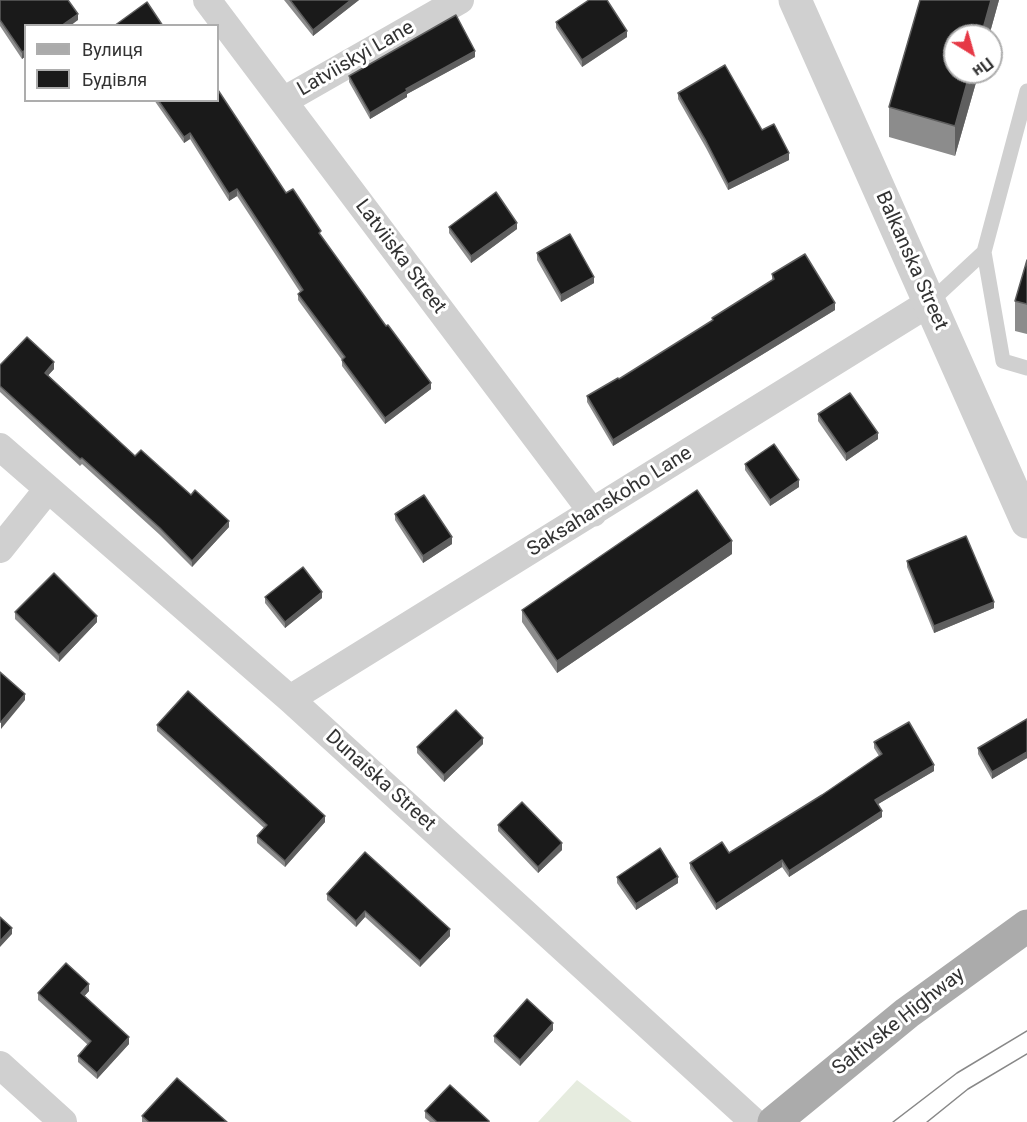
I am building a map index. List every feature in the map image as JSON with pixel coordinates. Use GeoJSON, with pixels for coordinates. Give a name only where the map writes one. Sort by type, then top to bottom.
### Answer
{"type":"FeatureCollection","features":[{"type":"Feature","properties":{"kind":"main road","name":"Saltivske Highway"},"geometry":{"type":"LineString","coordinates":[[774,1122],[907,1013],[1027,926]]}},
{"type":"Feature","properties":{"kind":"street","name":"Latviiska Street"},"geometry":{"type":"LineString","coordinates":[[207,0],[593,513]]}},
{"type":"Feature","properties":{"kind":"street","name":"Latviiskyi Lane"},"geometry":{"type":"LineString","coordinates":[[283,101],[460,0]]}},
{"type":"Feature","properties":{"kind":"street","name":"Balkanska Street"},"geometry":{"type":"LineString","coordinates":[[795,0],[1027,522]]}},
{"type":"Feature","properties":{"kind":"street","name":"Saksahanskoho Lane"},"geometry":{"type":"LineString","coordinates":[[290,699],[929,303]]}},
{"type":"Feature","properties":{"kind":"street","name":"Dunaiska Street"},"geometry":{"type":"LineString","coordinates":[[0,447],[290,699],[754,1122]]}},
{"type":"Feature","properties":{"kind":"street"},"geometry":{"type":"LineString","coordinates":[[0,549],[48,489]]}},
{"type":"Feature","properties":{"kind":"street"},"geometry":{"type":"LineString","coordinates":[[0,1065],[63,1122]]}},
{"type":"Feature","properties":{"kind":"lane"},"geometry":{"type":"LineString","coordinates":[[1027,91],[984,252],[1003,361],[1027,368]]}},
{"type":"Feature","properties":{"kind":"lane"},"geometry":{"type":"LineString","coordinates":[[929,303],[984,252]]}},
{"type":"Feature","properties":{"kind":"shaded area"},"geometry":{"type":"Polygon","coordinates":[[[577,1080],[632,1122],[538,1122],[577,1080]]]}},
{"type":"Feature","properties":{"kind":"building"},"geometry":{"type":"Polygon","coordinates":[[[0,0],[68,0],[78,14],[64,24],[24,24],[24,51],[22,52],[0,20],[0,0]]]}},
{"type":"Feature","properties":{"kind":"building"},"geometry":{"type":"Polygon","coordinates":[[[290,0],[351,0],[313,30],[290,0]]]}},
{"type":"Feature","properties":{"kind":"building"},"geometry":{"type":"Polygon","coordinates":[[[589,0],[607,0],[627,31],[582,60],[556,22],[589,0]]]}},
{"type":"Feature","properties":{"kind":"building"},"geometry":{"type":"Polygon","coordinates":[[[920,0],[991,0],[984,24],[943,24],[943,84],[967,84],[955,126],[889,107],[920,0]]]}},
{"type":"Feature","properties":{"kind":"building"},"geometry":{"type":"Polygon","coordinates":[[[147,2],[162,24],[117,24],[147,2]]]}},
{"type":"Feature","properties":{"kind":"building"},"geometry":{"type":"Polygon","coordinates":[[[456,15],[475,51],[406,89],[407,91],[370,113],[349,76],[456,15]]]}},
{"type":"Feature","properties":{"kind":"building"},"geometry":{"type":"Polygon","coordinates":[[[725,65],[762,130],[774,124],[789,153],[728,184],[678,93],[725,65]]]}},
{"type":"Feature","properties":{"kind":"building"},"geometry":{"type":"Polygon","coordinates":[[[219,92],[286,193],[293,189],[321,231],[319,233],[386,326],[388,325],[431,383],[385,418],[342,360],[345,357],[298,294],[303,290],[237,189],[229,194],[190,133],[184,137],[159,102],[219,102],[219,92]]]}},
{"type":"Feature","properties":{"kind":"building"},"geometry":{"type":"Polygon","coordinates":[[[496,192],[517,223],[471,256],[449,227],[496,192]]]}},
{"type":"Feature","properties":{"kind":"building"},"geometry":{"type":"Polygon","coordinates":[[[570,234],[594,277],[561,295],[537,253],[570,234]]]}},
{"type":"Feature","properties":{"kind":"building"},"geometry":{"type":"Polygon","coordinates":[[[805,254],[835,303],[613,440],[587,396],[619,379],[713,320],[712,318],[774,279],[772,274],[805,254]]]}},
{"type":"Feature","properties":{"kind":"building"},"geometry":{"type":"Polygon","coordinates":[[[1027,260],[1027,304],[1015,301],[1027,260]]]}},
{"type":"Feature","properties":{"kind":"building"},"geometry":{"type":"Polygon","coordinates":[[[27,337],[54,362],[45,373],[135,456],[141,450],[191,495],[195,490],[229,521],[192,561],[160,528],[0,386],[0,365],[27,337]]]}},
{"type":"Feature","properties":{"kind":"building"},"geometry":{"type":"Polygon","coordinates":[[[850,393],[878,433],[846,454],[818,414],[850,393]]]}},
{"type":"Feature","properties":{"kind":"building"},"geometry":{"type":"Polygon","coordinates":[[[774,444],[799,480],[770,500],[745,464],[774,444]]]}},
{"type":"Feature","properties":{"kind":"building"},"geometry":{"type":"Polygon","coordinates":[[[697,490],[732,541],[557,661],[522,610],[697,490]]]}},
{"type":"Feature","properties":{"kind":"building"},"geometry":{"type":"Polygon","coordinates":[[[424,495],[452,537],[423,556],[395,514],[424,495]]]}},
{"type":"Feature","properties":{"kind":"building"},"geometry":{"type":"Polygon","coordinates":[[[966,536],[994,602],[934,626],[907,561],[966,536]]]}},
{"type":"Feature","properties":{"kind":"building"},"geometry":{"type":"Polygon","coordinates":[[[303,567],[322,592],[285,622],[265,597],[303,567]]]}},
{"type":"Feature","properties":{"kind":"building"},"geometry":{"type":"Polygon","coordinates":[[[54,573],[97,616],[59,655],[15,612],[54,573]]]}},
{"type":"Feature","properties":{"kind":"building"},"geometry":{"type":"Polygon","coordinates":[[[0,672],[25,694],[1,722],[0,722],[0,672]]]}},
{"type":"Feature","properties":{"kind":"building"},"geometry":{"type":"Polygon","coordinates":[[[188,691],[325,816],[285,861],[257,836],[267,825],[157,725],[188,691]]]}},
{"type":"Feature","properties":{"kind":"building"},"geometry":{"type":"Polygon","coordinates":[[[456,710],[483,738],[444,775],[417,747],[456,710]]]}},
{"type":"Feature","properties":{"kind":"building"},"geometry":{"type":"Polygon","coordinates":[[[1027,719],[1027,752],[992,772],[978,748],[1027,719]]]}},
{"type":"Feature","properties":{"kind":"building"},"geometry":{"type":"Polygon","coordinates":[[[909,722],[934,765],[875,800],[882,811],[789,871],[782,860],[716,904],[690,863],[722,842],[729,853],[822,795],[882,754],[874,742],[909,722]]]}},
{"type":"Feature","properties":{"kind":"building"},"geometry":{"type":"Polygon","coordinates":[[[522,802],[562,843],[538,867],[498,825],[522,802]]]}},
{"type":"Feature","properties":{"kind":"building"},"geometry":{"type":"Polygon","coordinates":[[[660,848],[678,877],[636,904],[617,877],[660,848]]]}},
{"type":"Feature","properties":{"kind":"building"},"geometry":{"type":"Polygon","coordinates":[[[365,852],[450,929],[420,961],[365,911],[356,921],[327,894],[365,852]]]}},
{"type":"Feature","properties":{"kind":"building"},"geometry":{"type":"Polygon","coordinates":[[[0,917],[12,928],[0,941],[0,917]]]}},
{"type":"Feature","properties":{"kind":"building"},"geometry":{"type":"Polygon","coordinates":[[[66,963],[89,984],[81,993],[129,1037],[97,1073],[78,1056],[91,1041],[38,993],[66,963]]]}},
{"type":"Feature","properties":{"kind":"building"},"geometry":{"type":"Polygon","coordinates":[[[527,999],[553,1023],[520,1060],[494,1036],[527,999]]]}},
{"type":"Feature","properties":{"kind":"building"},"geometry":{"type":"Polygon","coordinates":[[[177,1078],[227,1122],[149,1122],[142,1116],[177,1078]]]}},
{"type":"Feature","properties":{"kind":"building"},"geometry":{"type":"Polygon","coordinates":[[[450,1085],[489,1122],[437,1122],[425,1111],[450,1085]]]}},
{"type":"Feature","properties":{"kind":"tram line"},"geometry":{"type":"LineString","coordinates":[[893,1122],[957,1073],[1027,1031]]}},
{"type":"Feature","properties":{"kind":"tram line"},"geometry":{"type":"LineString","coordinates":[[927,1122],[968,1089],[1027,1054]]}}]}
